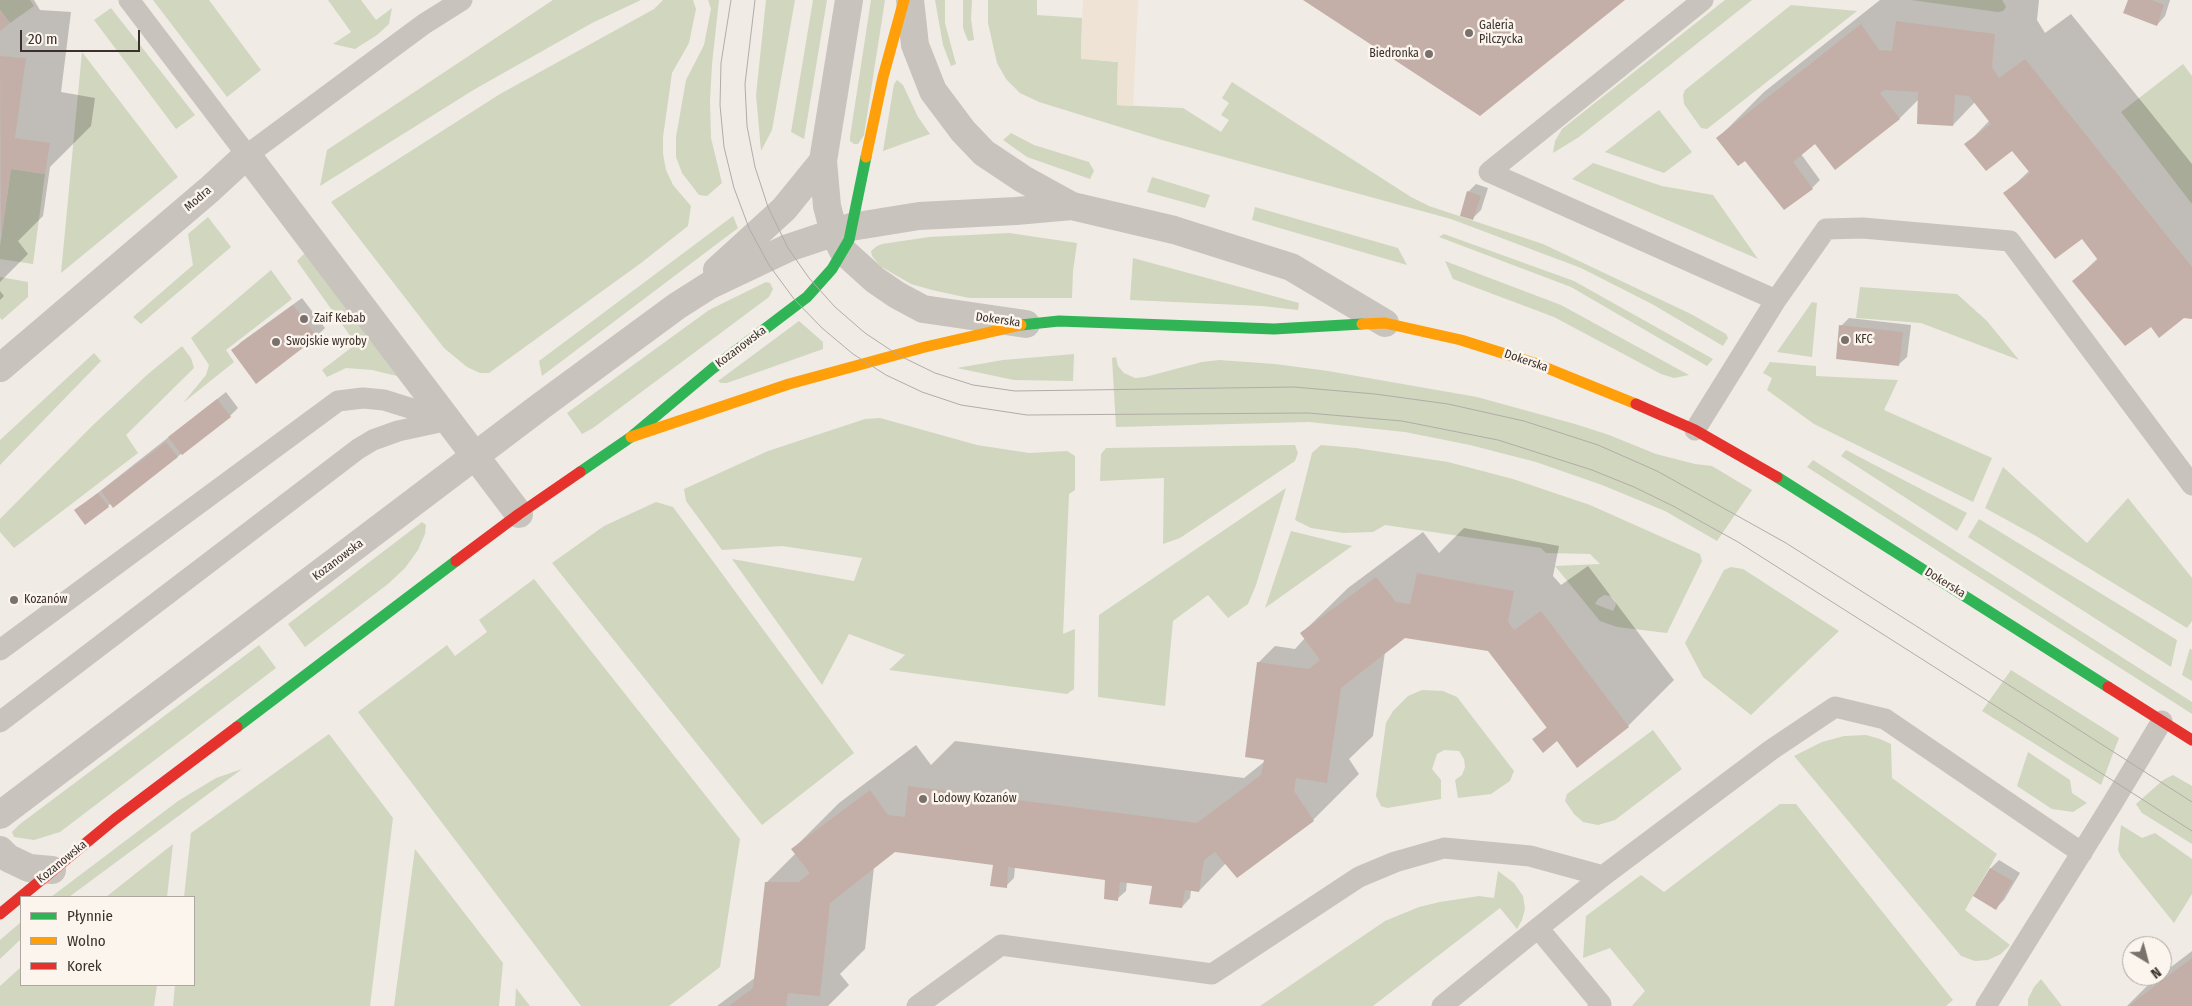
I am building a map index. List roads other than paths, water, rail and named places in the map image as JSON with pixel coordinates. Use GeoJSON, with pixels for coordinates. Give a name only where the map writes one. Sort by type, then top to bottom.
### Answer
{"type":"FeatureCollection","features":[{"type":"Feature","properties":{"kind":"street"},"geometry":{"type":"LineString","coordinates":[[843,237],[827,206],[823,161],[850,0]]}},
{"type":"Feature","properties":{"kind":"street","name":"Kozanowska"},"geometry":{"type":"LineString","coordinates":[[21,896],[194,759],[518,514],[631,437],[712,369],[807,297],[832,269],[843,237],[904,0]]}},
{"type":"Feature","properties":{"kind":"street","name":"Dokerska"},"geometry":{"type":"LineString","coordinates":[[910,0],[915,45],[933,91],[963,131],[984,153],[1023,179],[1072,206],[1174,230],[1291,267],[1385,323]]}},
{"type":"Feature","properties":{"kind":"street","name":"Modra"},"geometry":{"type":"LineString","coordinates":[[0,368],[209,190],[247,155]]}},
{"type":"Feature","properties":{"kind":"street"},"geometry":{"type":"LineString","coordinates":[[247,155],[449,420],[518,514]]}},
{"type":"Feature","properties":{"kind":"street","name":"Kozanowska"},"geometry":{"type":"LineString","coordinates":[[677,306],[779,214],[823,161]]}},
{"type":"Feature","properties":{"kind":"street","name":"Dokerska"},"geometry":{"type":"LineString","coordinates":[[883,221],[919,216],[1072,206]]}},
{"type":"Feature","properties":{"kind":"street","name":"Kozanowska"},"geometry":{"type":"LineString","coordinates":[[0,815],[677,306],[710,285],[756,261],[798,244],[843,237],[883,221]]}},
{"type":"Feature","properties":{"kind":"street","name":"Dokerska"},"geometry":{"type":"LineString","coordinates":[[843,237],[875,280],[897,296],[923,309],[1027,324]]}},
{"type":"Feature","properties":{"kind":"street","name":"Dokerska"},"geometry":{"type":"LineString","coordinates":[[857,366],[925,346],[1027,324],[1059,321],[1274,329],[1385,323],[1462,340],[1536,364],[1661,414],[1694,430],[1795,488],[2192,740]]}},
{"type":"Feature","properties":{"kind":"street","name":"Kozanowska"},"geometry":{"type":"LineString","coordinates":[[631,437],[788,384],[857,366]]}},
{"type":"Feature","properties":{"kind":"street"},"geometry":{"type":"LineString","coordinates":[[0,850],[8,858],[29,868],[52,870]]}},
{"type":"Feature","properties":{"kind":"street","name":"Kozanowska"},"geometry":{"type":"LineString","coordinates":[[0,914],[20,897]]}},
{"type":"Feature","properties":{"kind":"lane"},"geometry":{"type":"LineString","coordinates":[[129,0],[247,155],[424,24],[462,0]]}},
{"type":"Feature","properties":{"kind":"lane"},"geometry":{"type":"LineString","coordinates":[[1703,0],[1489,172],[1776,300]]}},
{"type":"Feature","properties":{"kind":"lane"},"geometry":{"type":"LineString","coordinates":[[1694,430],[1776,300],[1826,229],[1863,228],[2010,241],[2192,486]]}},
{"type":"Feature","properties":{"kind":"lane"},"geometry":{"type":"LineString","coordinates":[[0,650],[338,401],[363,398],[384,400],[449,420]]}},
{"type":"Feature","properties":{"kind":"lane"},"geometry":{"type":"LineString","coordinates":[[0,722],[358,449],[373,440],[398,430],[449,420]]}},
{"type":"Feature","properties":{"kind":"lane"},"geometry":{"type":"LineString","coordinates":[[1442,1006],[1603,876],[1771,750],[1835,707],[1885,719],[2082,853]]}},
{"type":"Feature","properties":{"kind":"lane"},"geometry":{"type":"LineString","coordinates":[[1986,1006],[2162,721]]}},
{"type":"Feature","properties":{"kind":"lane"},"geometry":{"type":"LineString","coordinates":[[917,1006],[1001,945],[1212,974],[1359,877],[1396,862],[1444,848],[1530,856],[1603,876]]}},
{"type":"Feature","properties":{"kind":"lane"},"geometry":{"type":"LineString","coordinates":[[1538,928],[1601,1004],[1598,1006]]}},
{"type":"Feature","properties":{"kind":"tram line"},"geometry":{"type":"LineString","coordinates":[[731,0],[721,63],[720,105],[724,147],[734,188],[749,228],[769,265],[794,299],[822,328],[853,354],[886,375],[922,392],[961,405],[1027,415],[1308,413],[1402,421],[1498,440],[1592,470],[1634,487],[1673,506],[1738,542],[2192,831]]}},
{"type":"Feature","properties":{"kind":"tram line"},"geometry":{"type":"LineString","coordinates":[[755,0],[745,84],[747,126],[755,167],[768,207],[788,248],[809,278],[835,307],[865,333],[898,355],[935,373],[973,385],[1015,391],[1294,387],[1375,394],[1448,404],[1524,421],[1598,445],[1657,471],[1786,543],[2192,802]]}},
{"type":"Feature","properties":{"kind":"place","name":"Galeria Pilczycka"},"geometry":{"type":"Point","coordinates":[1469,33]}},
{"type":"Feature","properties":{"kind":"place","name":"Biedronka"},"geometry":{"type":"Point","coordinates":[1429,54]}},
{"type":"Feature","properties":{"kind":"place","name":"Zaif Kebab"},"geometry":{"type":"Point","coordinates":[304,319]}},
{"type":"Feature","properties":{"kind":"place","name":"KFC"},"geometry":{"type":"Point","coordinates":[1845,340]}},
{"type":"Feature","properties":{"kind":"place","name":"Swojskie wyroby"},"geometry":{"type":"Point","coordinates":[276,342]}},
{"type":"Feature","properties":{"kind":"place","name":"Kozanów"},"geometry":{"type":"Point","coordinates":[14,600]}},
{"type":"Feature","properties":{"kind":"place","name":"Lodowy Kozanów"},"geometry":{"type":"Point","coordinates":[923,799]}}]}
